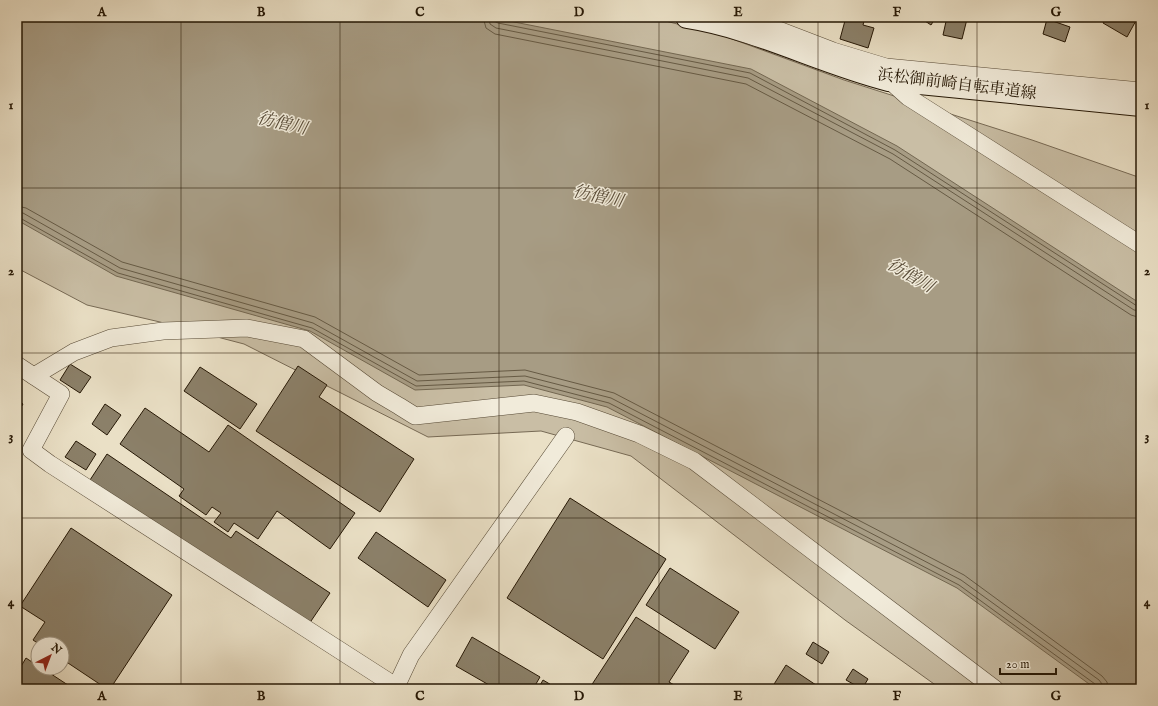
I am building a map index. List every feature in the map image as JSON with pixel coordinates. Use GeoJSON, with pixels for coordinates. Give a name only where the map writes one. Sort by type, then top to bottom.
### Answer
{"type":"FeatureCollection","features":[{"type":"Feature","properties":{"kind":"main road","name":"浜松御前崎自転車道線"},"geometry":{"type":"LineString","coordinates":[[687,17],[735,27],[860,73],[888,74],[1141,105]]}},
{"type":"Feature","properties":{"kind":"street"},"geometry":{"type":"LineString","coordinates":[[745,17],[888,74],[1141,91]]}},
{"type":"Feature","properties":{"kind":"street"},"geometry":{"type":"LineString","coordinates":[[888,74],[908,97],[1141,245]]}},
{"type":"Feature","properties":{"kind":"street"},"geometry":{"type":"LineString","coordinates":[[34,376],[74,352],[111,338],[163,331],[247,328],[304,340],[376,393],[415,416],[534,403],[577,412],[639,434],[694,461],[995,689]]}},
{"type":"Feature","properties":{"kind":"street"},"geometry":{"type":"LineString","coordinates":[[17,365],[61,394],[31,450],[50,464],[397,688],[411,656],[566,436]]}},
{"type":"Feature","properties":{"kind":"shaded area"},"geometry":{"type":"Polygon","coordinates":[[[488,17],[650,17],[724,36],[844,80],[1032,140],[1141,178],[1141,306],[488,17]]]}},
{"type":"Feature","properties":{"kind":"shaded area"},"geometry":{"type":"Polygon","coordinates":[[[17,217],[547,380],[721,454],[963,584],[1099,689],[941,689],[845,620],[631,456],[541,431],[428,437],[244,344],[87,305],[17,268],[17,217]]]}},
{"type":"Feature","properties":{"kind":"water","name":"彷僧川"},"geometry":{"type":"Polygon","coordinates":[[[17,17],[489,17],[751,69],[897,146],[1141,304],[1141,689],[1096,689],[957,588],[607,407],[524,385],[415,390],[310,331],[116,276],[17,220],[17,17]]]}},
{"type":"Feature","properties":{"kind":"building"},"geometry":{"type":"Polygon","coordinates":[[[846,17],[865,17],[863,25],[874,28],[868,48],[840,39],[846,17]]]}},
{"type":"Feature","properties":{"kind":"building"},"geometry":{"type":"Polygon","coordinates":[[[919,17],[936,17],[931,25],[919,17]]]}},
{"type":"Feature","properties":{"kind":"building"},"geometry":{"type":"Polygon","coordinates":[[[947,17],[960,17],[967,19],[962,39],[943,35],[947,17]]]}},
{"type":"Feature","properties":{"kind":"building"},"geometry":{"type":"Polygon","coordinates":[[[1106,17],[1138,17],[1127,37],[1103,23],[1106,17]]]}},
{"type":"Feature","properties":{"kind":"building"},"geometry":{"type":"Polygon","coordinates":[[[1047,19],[1070,27],[1065,42],[1043,34],[1047,19]]]}},
{"type":"Feature","properties":{"kind":"building"},"geometry":{"type":"Polygon","coordinates":[[[70,364],[91,377],[80,393],[60,380],[70,364]]]}},
{"type":"Feature","properties":{"kind":"building"},"geometry":{"type":"Polygon","coordinates":[[[298,366],[327,385],[319,397],[414,459],[380,512],[256,431],[298,366]]]}},
{"type":"Feature","properties":{"kind":"building"},"geometry":{"type":"Polygon","coordinates":[[[200,367],[257,404],[240,429],[184,391],[200,367]]]}},
{"type":"Feature","properties":{"kind":"building"},"geometry":{"type":"Polygon","coordinates":[[[17,400],[23,404],[17,414],[17,400]]]}},
{"type":"Feature","properties":{"kind":"building"},"geometry":{"type":"Polygon","coordinates":[[[105,404],[121,415],[107,435],[92,424],[105,404]]]}},
{"type":"Feature","properties":{"kind":"building"},"geometry":{"type":"Polygon","coordinates":[[[145,408],[209,452],[228,425],[355,513],[330,549],[277,511],[258,539],[234,523],[228,532],[214,522],[221,513],[212,507],[206,515],[179,496],[184,489],[120,444],[145,408]]]}},
{"type":"Feature","properties":{"kind":"building"},"geometry":{"type":"Polygon","coordinates":[[[76,441],[96,454],[86,470],[65,457],[76,441]]]}},
{"type":"Feature","properties":{"kind":"building"},"geometry":{"type":"Polygon","coordinates":[[[107,454],[231,538],[236,531],[330,593],[309,624],[90,480],[107,454]]]}},
{"type":"Feature","properties":{"kind":"building"},"geometry":{"type":"Polygon","coordinates":[[[570,498],[666,559],[603,659],[507,598],[570,498]]]}},
{"type":"Feature","properties":{"kind":"building"},"geometry":{"type":"Polygon","coordinates":[[[71,528],[172,595],[110,689],[107,689],[70,664],[70,636],[36,636],[45,622],[20,606],[71,528]]]}},
{"type":"Feature","properties":{"kind":"building"},"geometry":{"type":"Polygon","coordinates":[[[376,532],[446,580],[428,607],[358,558],[376,532]]]}},
{"type":"Feature","properties":{"kind":"building"},"geometry":{"type":"Polygon","coordinates":[[[670,568],[739,612],[715,649],[646,605],[670,568]]]}},
{"type":"Feature","properties":{"kind":"building"},"geometry":{"type":"Polygon","coordinates":[[[636,617],[689,651],[669,682],[681,689],[589,689],[636,617]]]}},
{"type":"Feature","properties":{"kind":"building"},"geometry":{"type":"Polygon","coordinates":[[[472,637],[540,677],[533,689],[496,689],[456,666],[472,637]]]}},
{"type":"Feature","properties":{"kind":"building"},"geometry":{"type":"Polygon","coordinates":[[[813,642],[829,652],[822,664],[806,654],[813,642]]]}},
{"type":"Feature","properties":{"kind":"building"},"geometry":{"type":"Polygon","coordinates":[[[26,658],[30,661],[30,676],[54,676],[74,689],[17,689],[17,673],[26,658]]]}},
{"type":"Feature","properties":{"kind":"building"},"geometry":{"type":"Polygon","coordinates":[[[786,665],[822,689],[771,689],[786,665]]]}},
{"type":"Feature","properties":{"kind":"building"},"geometry":{"type":"Polygon","coordinates":[[[853,669],[868,679],[862,689],[846,680],[853,669]]]}},
{"type":"Feature","properties":{"kind":"building"},"geometry":{"type":"Polygon","coordinates":[[[543,680],[558,689],[538,689],[543,680]]]}}]}
